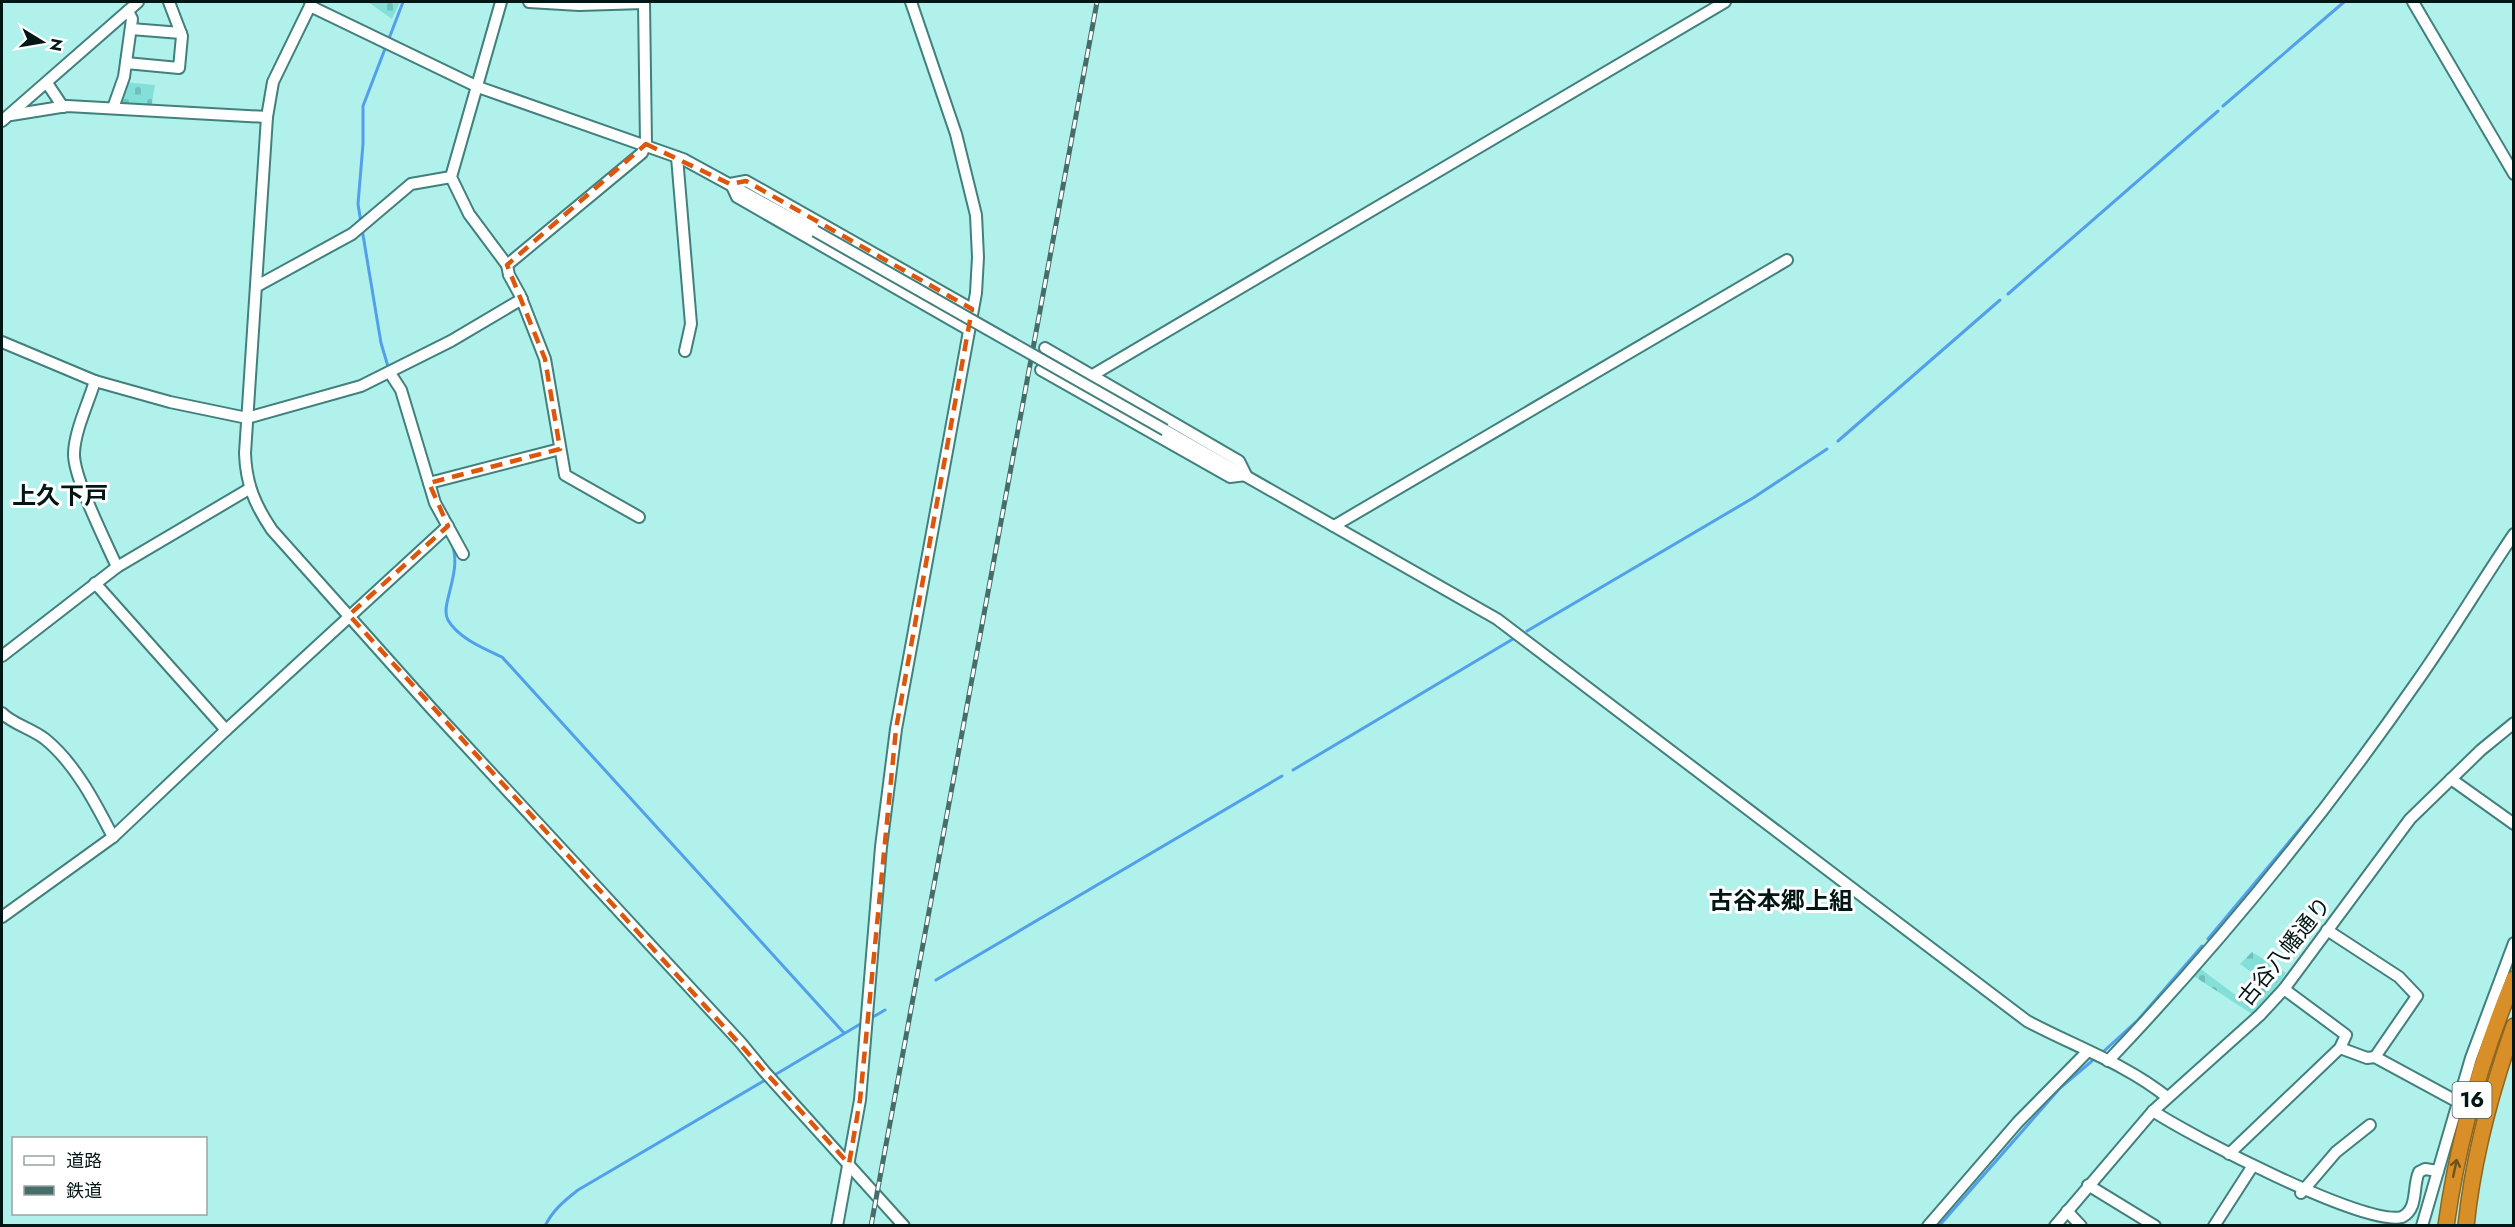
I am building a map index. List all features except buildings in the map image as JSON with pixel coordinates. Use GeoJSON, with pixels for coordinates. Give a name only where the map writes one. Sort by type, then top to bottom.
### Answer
{"type":"FeatureCollection","features":[{"type":"Feature","properties":{"kind":"highway","name":"16"},"geometry":{"type":"LineString","coordinates":[[2446,1226],[2464,1128],[2480,1074],[2514,979]]}},
{"type":"Feature","properties":{"kind":"highway","name":"16"},"geometry":{"type":"LineString","coordinates":[[2466,1226],[2469,1193],[2479,1141],[2493,1083],[2514,1026]]}},
{"type":"Feature","properties":{"kind":"street"},"geometry":{"type":"LineString","coordinates":[[2,121],[138,2]]}},
{"type":"Feature","properties":{"kind":"street"},"geometry":{"type":"LineString","coordinates":[[126,63],[179,68],[181,33],[170,2]]}},
{"type":"Feature","properties":{"kind":"street"},"geometry":{"type":"LineString","coordinates":[[501,2],[451,177],[470,214],[507,265],[509,275],[522,299],[545,359],[565,476],[639,517]]}},
{"type":"Feature","properties":{"kind":"street"},"geometry":{"type":"LineString","coordinates":[[507,265],[642,153],[646,144],[644,2],[579,5],[529,2]]}},
{"type":"Feature","properties":{"kind":"street"},"geometry":{"type":"LineString","coordinates":[[837,1226],[860,1100],[881,847],[896,729],[969,330],[978,257],[976,214],[956,134],[911,2]]}},
{"type":"Feature","properties":{"kind":"street"},"geometry":{"type":"LineString","coordinates":[[1091,376],[1725,2]]}},
{"type":"Feature","properties":{"kind":"street"},"geometry":{"type":"LineString","coordinates":[[2413,2],[2514,174]]}},
{"type":"Feature","properties":{"kind":"street"},"geometry":{"type":"LineString","coordinates":[[904,1226],[741,1043],[431,708],[272,530],[257,509],[249,489],[245,453],[267,117],[273,82],[311,4],[478,87],[646,144],[730,184],[1497,619],[2027,1021],[2136,1074],[2167,1097]]}},
{"type":"Feature","properties":{"kind":"street"},"geometry":{"type":"LineString","coordinates":[[112,108],[124,77],[132,19],[128,10]]}},
{"type":"Feature","properties":{"kind":"street"},"geometry":{"type":"LineString","coordinates":[[131,29],[181,33]]}},
{"type":"Feature","properties":{"kind":"street"},"geometry":{"type":"LineString","coordinates":[[46,83],[63,106]]}},
{"type":"Feature","properties":{"kind":"street"},"geometry":{"type":"LineString","coordinates":[[11,115],[63,106],[267,117]]}},
{"type":"Feature","properties":{"kind":"street"},"geometry":{"type":"LineString","coordinates":[[677,157],[691,324],[685,351]]}},
{"type":"Feature","properties":{"kind":"street"},"geometry":{"type":"LineString","coordinates":[[256,286],[352,234],[411,184],[451,177]]}},
{"type":"Feature","properties":{"kind":"street"},"geometry":{"type":"LineString","coordinates":[[730,184],[746,181],[972,309]]}},
{"type":"Feature","properties":{"kind":"street"},"geometry":{"type":"LineString","coordinates":[[730,184],[737,198],[969,330]]}},
{"type":"Feature","properties":{"kind":"street"},"geometry":{"type":"LineString","coordinates":[[1334,526],[1787,260]]}},
{"type":"Feature","properties":{"kind":"street"},"geometry":{"type":"LineString","coordinates":[[2,342],[96,381],[170,402],[247,418],[361,386],[451,341],[522,299]]}},
{"type":"Feature","properties":{"kind":"street"},"geometry":{"type":"LineString","coordinates":[[1045,348],[1239,461],[1246,476]]}},
{"type":"Feature","properties":{"kind":"street"},"geometry":{"type":"LineString","coordinates":[[1041,370],[1230,477],[1246,476]]}},
{"type":"Feature","properties":{"kind":"street"},"geometry":{"type":"LineString","coordinates":[[390,373],[401,390],[435,503],[463,554]]}},
{"type":"Feature","properties":{"kind":"street"},"geometry":{"type":"LineString","coordinates":[[96,381],[76,440],[74,455],[79,475],[117,567]]}},
{"type":"Feature","properties":{"kind":"street"},"geometry":{"type":"LineString","coordinates":[[429,483],[560,449]]}},
{"type":"Feature","properties":{"kind":"street"},"geometry":{"type":"LineString","coordinates":[[2,656],[117,567],[249,489]]}},
{"type":"Feature","properties":{"kind":"street"},"geometry":{"type":"LineString","coordinates":[[2,917],[114,837],[349,615],[448,526]]}},
{"type":"Feature","properties":{"kind":"street"},"geometry":{"type":"LineString","coordinates":[[2108,1061],[2213,947],[2316,819],[2416,683],[2514,534]]}},
{"type":"Feature","properties":{"kind":"street"},"geometry":{"type":"LineString","coordinates":[[94,583],[226,730]]}},
{"type":"Feature","properties":{"kind":"street"},"geometry":{"type":"LineString","coordinates":[[2,713],[46,740],[60,754],[91,794],[114,837]]}},
{"type":"Feature","properties":{"kind":"street","name":"古谷八幡通り"},"geometry":{"type":"LineString","coordinates":[[2055,1226],[2153,1111],[2260,1015],[2284,988],[2410,819],[2514,723]]}},
{"type":"Feature","properties":{"kind":"street"},"geometry":{"type":"LineString","coordinates":[[2451,779],[2514,824]]}},
{"type":"Feature","properties":{"kind":"street"},"geometry":{"type":"LineString","coordinates":[[2327,930],[2399,977],[2417,996],[2375,1057]]}},
{"type":"Feature","properties":{"kind":"street"},"geometry":{"type":"LineString","coordinates":[[2422,1226],[2471,1058],[2514,943]]}},
{"type":"Feature","properties":{"kind":"street"},"geometry":{"type":"LineString","coordinates":[[2229,1154],[2340,1048],[2346,1035],[2284,988]]}},
{"type":"Feature","properties":{"kind":"street"},"geometry":{"type":"LineString","coordinates":[[2340,1048],[2367,1058],[2375,1057],[2458,1102]]}},
{"type":"Feature","properties":{"kind":"street"},"geometry":{"type":"LineString","coordinates":[[1928,1226],[2018,1122],[2087,1052]]}},
{"type":"Feature","properties":{"kind":"street"},"geometry":{"type":"LineString","coordinates":[[2153,1111],[2179,1129],[2301,1193],[2351,1211],[2394,1219],[2405,1215],[2411,1208],[2419,1172],[2427,1169],[2438,1171]]}},
{"type":"Feature","properties":{"kind":"street"},"geometry":{"type":"LineString","coordinates":[[2301,1193],[2336,1152],[2370,1125]]}},
{"type":"Feature","properties":{"kind":"street"},"geometry":{"type":"LineString","coordinates":[[2214,1226],[2252,1167]]}},
{"type":"Feature","properties":{"kind":"street"},"geometry":{"type":"LineString","coordinates":[[2088,1185],[2155,1226]]}},
{"type":"Feature","properties":{"kind":"street"},"geometry":{"type":"LineString","coordinates":[[2067,1211],[2081,1226]]}},
{"type":"Feature","properties":{"kind":"highlighted area"},"geometry":{"type":"Polygon","coordinates":[[[646,144],[730,184],[746,181],[972,309],[896,729],[860,1100],[849,1164],[349,615],[448,526],[429,483],[560,449],[545,359],[507,265],[646,144]]]}},
{"type":"Feature","properties":{"kind":"green space"},"geometry":{"type":"Polygon","coordinates":[[[368,2],[400,2],[392,19],[368,2]]]}},
{"type":"Feature","properties":{"kind":"green space"},"geometry":{"type":"Polygon","coordinates":[[[124,82],[155,85],[151,108],[117,105],[124,82]]]}},
{"type":"Feature","properties":{"kind":"green space"},"geometry":{"type":"Polygon","coordinates":[[[2252,952],[2286,973],[2270,996],[2252,1014],[2192,975],[2198,967],[2241,999],[2258,977],[2240,964],[2252,952]]]}},
{"type":"Feature","properties":{"kind":"waterway"},"geometry":{"type":"LineString","coordinates":[[361,223],[358,204],[363,144],[363,106],[403,2]]}},
{"type":"Feature","properties":{"kind":"waterway"},"geometry":{"type":"LineString","coordinates":[[2223,106],[2344,2]]}},
{"type":"Feature","properties":{"kind":"waterway"},"geometry":{"type":"LineString","coordinates":[[2008,294],[2218,111]]}},
{"type":"Feature","properties":{"kind":"waterway"},"geometry":{"type":"LineString","coordinates":[[362,229],[381,343],[389,370]]}},
{"type":"Feature","properties":{"kind":"waterway"},"geometry":{"type":"LineString","coordinates":[[1838,441],[2000,300]]}},
{"type":"Feature","properties":{"kind":"waterway"},"geometry":{"type":"LineString","coordinates":[[1527,631],[1753,498],[1827,449]]}},
{"type":"Feature","properties":{"kind":"waterway"},"geometry":{"type":"LineString","coordinates":[[451,542],[455,564],[446,614],[452,626],[472,642],[502,657],[844,1033]]}},
{"type":"Feature","properties":{"kind":"waterway"},"geometry":{"type":"LineString","coordinates":[[1293,770],[1513,639]]}},
{"type":"Feature","properties":{"kind":"waterway"},"geometry":{"type":"LineString","coordinates":[[2367,743],[2386,717]]}},
{"type":"Feature","properties":{"kind":"waterway"},"geometry":{"type":"LineString","coordinates":[[936,980],[1282,776]]}},
{"type":"Feature","properties":{"kind":"waterway"},"geometry":{"type":"LineString","coordinates":[[2208,939],[2310,817]]}},
{"type":"Feature","properties":{"kind":"waterway"},"geometry":{"type":"LineString","coordinates":[[2104,1051],[2138,1020],[2202,946]]}},
{"type":"Feature","properties":{"kind":"waterway"},"geometry":{"type":"LineString","coordinates":[[873,1017],[885,1010]]}},
{"type":"Feature","properties":{"kind":"waterway"},"geometry":{"type":"LineString","coordinates":[[773,1076],[862,1023]]}},
{"type":"Feature","properties":{"kind":"waterway"},"geometry":{"type":"LineString","coordinates":[[1939,1226],[2060,1088],[2092,1061]]}},
{"type":"Feature","properties":{"kind":"waterway"},"geometry":{"type":"LineString","coordinates":[[545,1226],[559,1206],[578,1190],[767,1079]]}},
{"type":"Feature","properties":{"kind":"railway"},"geometry":{"type":"LineString","coordinates":[[871,1226],[1097,2]]}},
{"type":"Feature","properties":{"kind":"district","name":"上久下戸"},"geometry":{"type":"Point","coordinates":[60,496]}},
{"type":"Feature","properties":{"kind":"district","name":"古谷本郷上組"},"geometry":{"type":"Point","coordinates":[1781,901]}}]}
